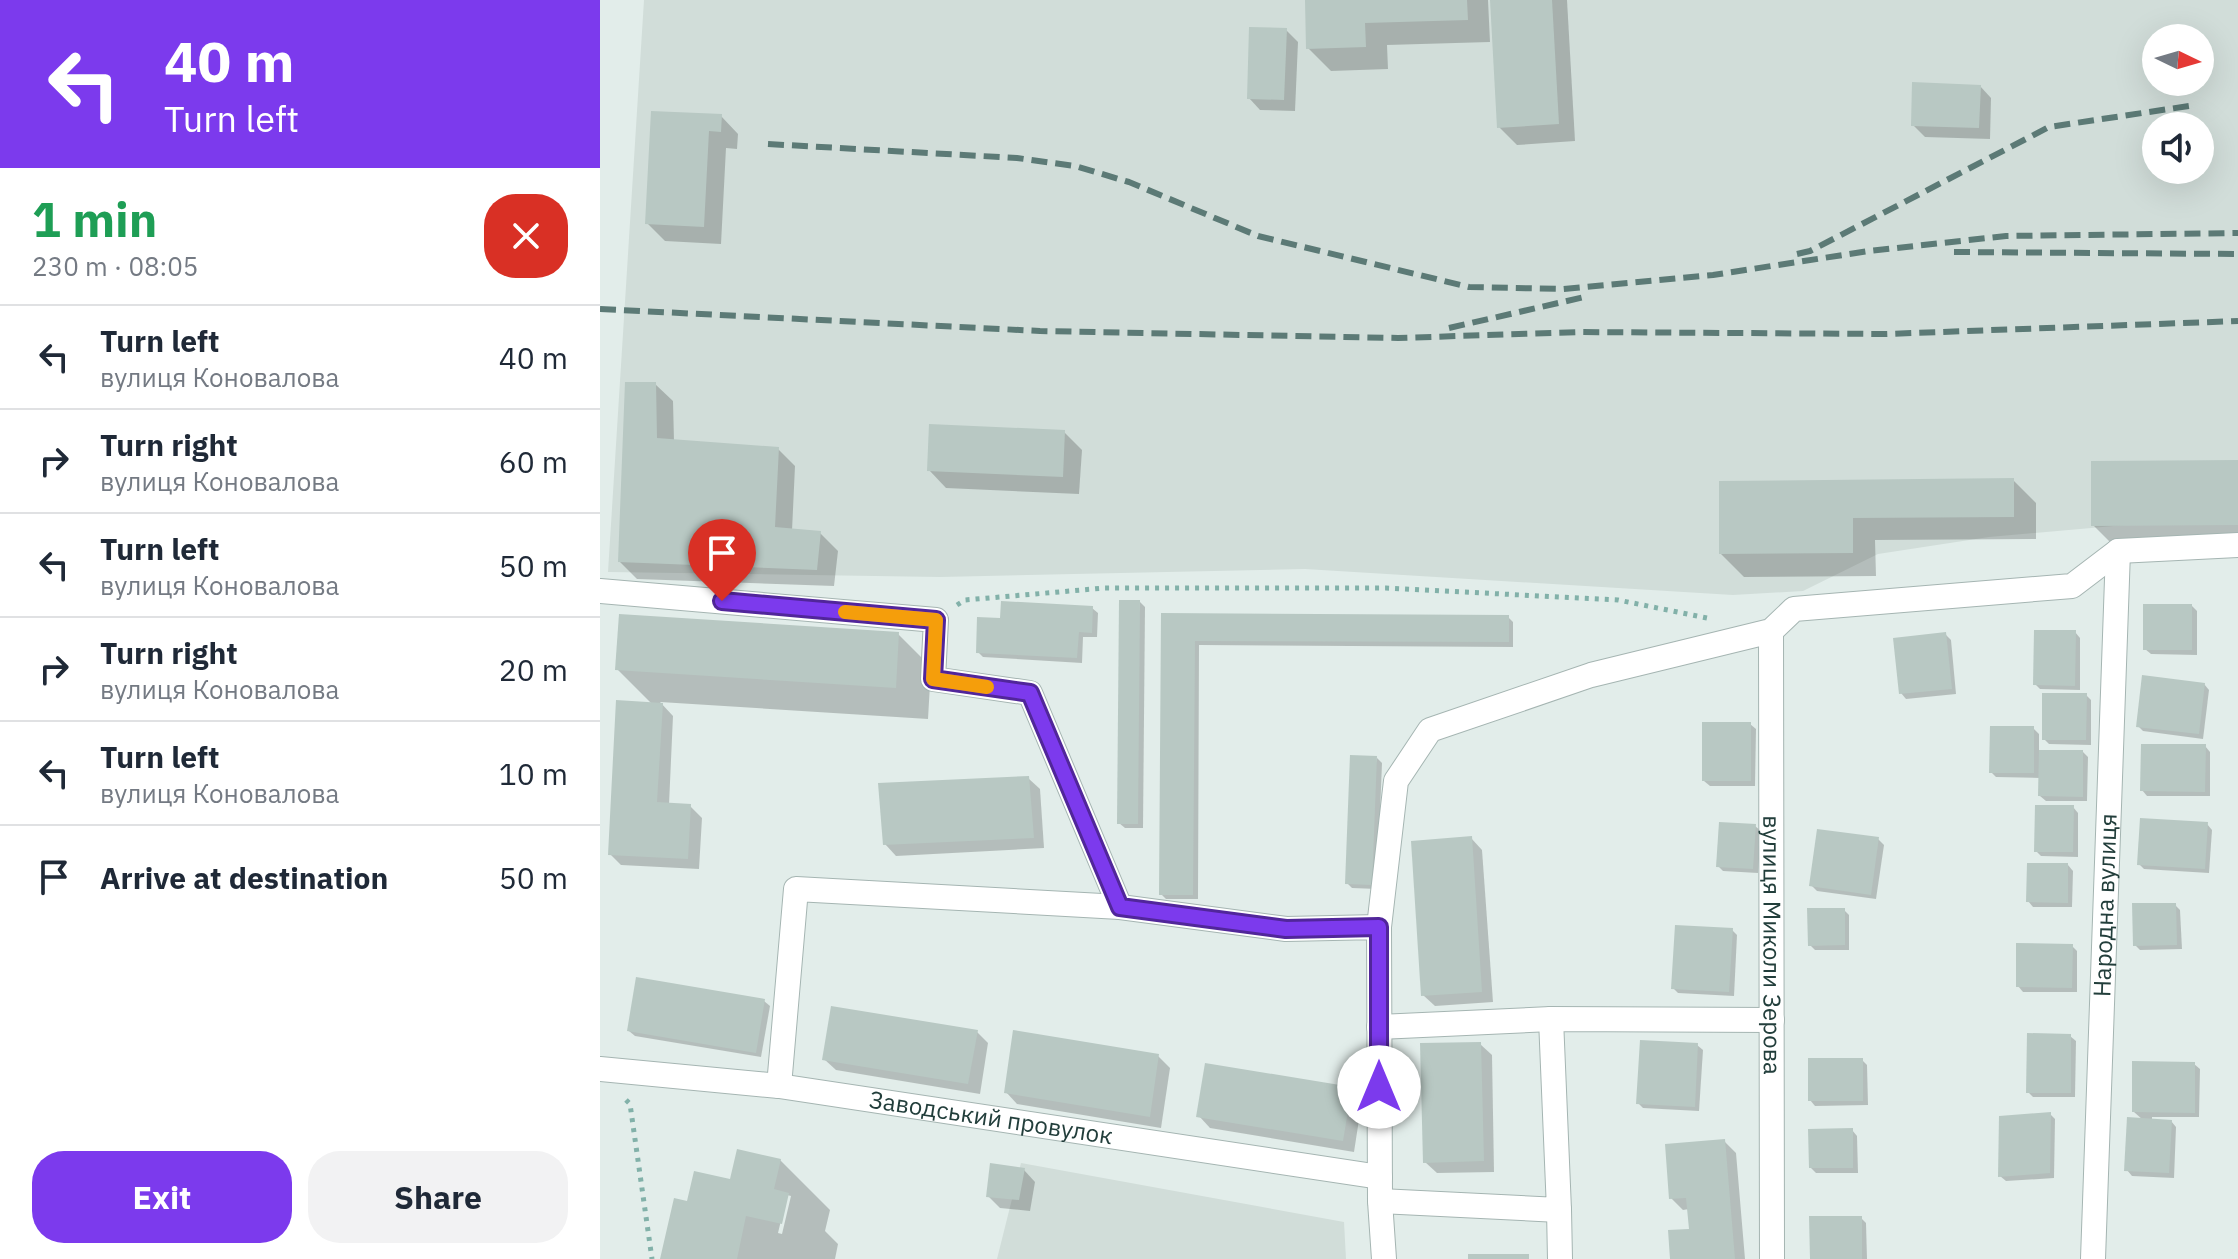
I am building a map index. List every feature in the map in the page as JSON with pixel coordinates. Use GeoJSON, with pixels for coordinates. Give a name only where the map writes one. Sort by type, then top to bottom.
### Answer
{"type":"FeatureCollection","features":[{"type":"Feature","properties":{"kind":"street"},"geometry":{"type":"LineString","coordinates":[[1384,1259],[1380,1189],[1379,927],[1396,781],[1430,730],[1591,675],[1771,631],[1794,609],[2072,586],[2118,551],[2238,545]]}},
{"type":"Feature","properties":{"kind":"street","name":"Народна вулиця"},"geometry":{"type":"LineString","coordinates":[[2093,1259],[2118,551]]}},
{"type":"Feature","properties":{"kind":"street"},"geometry":{"type":"LineString","coordinates":[[600,591],[936,620],[933,679],[1030,693],[1120,907]]}},
{"type":"Feature","properties":{"kind":"street","name":"вулиця Миколи Зерова"},"geometry":{"type":"LineString","coordinates":[[1771,631],[1772,1259]]}},
{"type":"Feature","properties":{"kind":"street"},"geometry":{"type":"LineString","coordinates":[[779,1086],[796,889],[1120,907],[1286,929],[1379,927]]}},
{"type":"Feature","properties":{"kind":"street"},"geometry":{"type":"LineString","coordinates":[[1379,1027],[1551,1019],[1772,1020]]}},
{"type":"Feature","properties":{"kind":"street"},"geometry":{"type":"LineString","coordinates":[[1551,1019],[1560,1259]]}},
{"type":"Feature","properties":{"kind":"street","name":"Заводський провулок"},"geometry":{"type":"LineString","coordinates":[[600,1069],[779,1086],[1380,1189],[1559,1210]]}},
{"type":"Feature","properties":{"kind":"path"},"geometry":{"type":"LineString","coordinates":[[936,620],[965,600],[1105,588],[1386,588],[1602,599],[1710,619]]}},
{"type":"Feature","properties":{"kind":"path"},"geometry":{"type":"LineString","coordinates":[[620,1096],[630,1104],[652,1259]]}},
{"type":"Feature","properties":{"kind":"shaded area"},"geometry":{"type":"Polygon","coordinates":[[[644,0],[2238,0],[2238,515],[1989,537],[1878,554],[1803,591],[1733,595],[1305,569],[940,577],[608,572],[644,0]]]}},
{"type":"Feature","properties":{"kind":"shaded area"},"geometry":{"type":"Polygon","coordinates":[[[1021,1163],[1344,1222],[1346,1259],[997,1259],[1021,1163]]]}},
{"type":"Feature","properties":{"kind":"building"},"geometry":{"type":"Polygon","coordinates":[[[1305,0],[1467,0],[1468,20],[1365,23],[1366,47],[1306,49],[1305,0]]]}},
{"type":"Feature","properties":{"kind":"building"},"geometry":{"type":"Polygon","coordinates":[[[1490,0],[1552,0],[1559,124],[1497,128],[1490,0]]]}},
{"type":"Feature","properties":{"kind":"building"},"geometry":{"type":"Polygon","coordinates":[[[1249,27],[1287,28],[1284,100],[1247,99],[1249,27]]]}},
{"type":"Feature","properties":{"kind":"building"},"geometry":{"type":"Polygon","coordinates":[[[1912,82],[1981,85],[1979,128],[1911,126],[1912,82]]]}},
{"type":"Feature","properties":{"kind":"building"},"geometry":{"type":"Polygon","coordinates":[[[651,111],[722,114],[721,132],[709,131],[704,227],[645,224],[651,111]]]}},
{"type":"Feature","properties":{"kind":"building"},"geometry":{"type":"Polygon","coordinates":[[[625,382],[656,382],[657,438],[779,447],[775,527],[821,531],[817,570],[618,562],[625,382]]]}},
{"type":"Feature","properties":{"kind":"building"},"geometry":{"type":"Polygon","coordinates":[[[929,424],[1065,430],[1063,477],[927,471],[929,424]]]}},
{"type":"Feature","properties":{"kind":"building"},"geometry":{"type":"Polygon","coordinates":[[[2238,460],[2238,525],[2091,526],[2091,461],[2238,460]]]}},
{"type":"Feature","properties":{"kind":"building"},"geometry":{"type":"Polygon","coordinates":[[[2014,478],[2014,517],[1853,518],[1853,553],[1719,554],[1719,481],[2014,478]]]}},
{"type":"Feature","properties":{"kind":"building"},"geometry":{"type":"Polygon","coordinates":[[[1119,600],[1140,600],[1138,824],[1117,824],[1119,600]]]}},
{"type":"Feature","properties":{"kind":"building"},"geometry":{"type":"Polygon","coordinates":[[[1001,601],[1093,606],[1092,633],[1079,632],[1077,658],[976,653],[977,617],[1000,618],[1001,601]]]}},
{"type":"Feature","properties":{"kind":"building"},"geometry":{"type":"Polygon","coordinates":[[[2143,604],[2192,604],[2192,650],[2143,650],[2143,604]]]}},
{"type":"Feature","properties":{"kind":"building"},"geometry":{"type":"Polygon","coordinates":[[[1161,613],[1509,615],[1509,642],[1195,641],[1193,895],[1159,895],[1161,613]]]}},
{"type":"Feature","properties":{"kind":"building"},"geometry":{"type":"Polygon","coordinates":[[[619,614],[899,632],[896,688],[615,670],[619,614]]]}},
{"type":"Feature","properties":{"kind":"building"},"geometry":{"type":"Polygon","coordinates":[[[2034,630],[2076,630],[2075,686],[2033,685],[2034,630]]]}},
{"type":"Feature","properties":{"kind":"building"},"geometry":{"type":"Polygon","coordinates":[[[1946,632],[1952,689],[1899,694],[1893,638],[1946,632]]]}},
{"type":"Feature","properties":{"kind":"building"},"geometry":{"type":"Polygon","coordinates":[[[2142,675],[2205,683],[2199,734],[2136,727],[2142,675]]]}},
{"type":"Feature","properties":{"kind":"building"},"geometry":{"type":"Polygon","coordinates":[[[2042,693],[2087,693],[2086,740],[2042,740],[2042,693]]]}},
{"type":"Feature","properties":{"kind":"building"},"geometry":{"type":"Polygon","coordinates":[[[616,700],[663,703],[657,802],[691,804],[688,859],[608,855],[616,700]]]}},
{"type":"Feature","properties":{"kind":"building"},"geometry":{"type":"Polygon","coordinates":[[[1702,722],[1751,722],[1751,781],[1702,781],[1702,722]]]}},
{"type":"Feature","properties":{"kind":"building"},"geometry":{"type":"Polygon","coordinates":[[[1990,726],[2034,726],[2034,773],[1989,773],[1990,726]]]}},
{"type":"Feature","properties":{"kind":"building"},"geometry":{"type":"Polygon","coordinates":[[[2141,744],[2206,744],[2205,792],[2140,791],[2141,744]]]}},
{"type":"Feature","properties":{"kind":"building"},"geometry":{"type":"Polygon","coordinates":[[[2039,750],[2083,750],[2083,797],[2038,796],[2039,750]]]}},
{"type":"Feature","properties":{"kind":"building"},"geometry":{"type":"Polygon","coordinates":[[[1350,755],[1377,756],[1372,885],[1345,884],[1350,755]]]}},
{"type":"Feature","properties":{"kind":"building"},"geometry":{"type":"Polygon","coordinates":[[[1029,776],[1034,838],[883,845],[878,783],[1029,776]]]}},
{"type":"Feature","properties":{"kind":"building"},"geometry":{"type":"Polygon","coordinates":[[[2035,805],[2074,805],[2073,852],[2034,852],[2035,805]]]}},
{"type":"Feature","properties":{"kind":"building"},"geometry":{"type":"Polygon","coordinates":[[[2140,818],[2208,822],[2205,869],[2137,865],[2140,818]]]}},
{"type":"Feature","properties":{"kind":"building"},"geometry":{"type":"Polygon","coordinates":[[[1719,822],[1756,824],[1753,869],[1716,867],[1719,822]]]}},
{"type":"Feature","properties":{"kind":"building"},"geometry":{"type":"Polygon","coordinates":[[[1817,829],[1879,837],[1871,895],[1809,886],[1817,829]]]}},
{"type":"Feature","properties":{"kind":"building"},"geometry":{"type":"Polygon","coordinates":[[[1472,836],[1482,992],[1421,996],[1411,841],[1472,836]]]}},
{"type":"Feature","properties":{"kind":"building"},"geometry":{"type":"Polygon","coordinates":[[[2027,863],[2068,863],[2068,903],[2026,902],[2027,863]]]}},
{"type":"Feature","properties":{"kind":"building"},"geometry":{"type":"Polygon","coordinates":[[[2132,903],[2176,903],[2177,945],[2133,946],[2132,903]]]}},
{"type":"Feature","properties":{"kind":"building"},"geometry":{"type":"Polygon","coordinates":[[[1807,908],[1845,908],[1845,945],[1808,946],[1807,908]]]}},
{"type":"Feature","properties":{"kind":"building"},"geometry":{"type":"Polygon","coordinates":[[[1675,925],[1733,928],[1729,992],[1671,989],[1675,925]]]}},
{"type":"Feature","properties":{"kind":"building"},"geometry":{"type":"Polygon","coordinates":[[[2016,943],[2073,944],[2072,988],[2016,987],[2016,943]]]}},
{"type":"Feature","properties":{"kind":"building"},"geometry":{"type":"Polygon","coordinates":[[[636,977],[765,999],[756,1053],[627,1031],[636,977]]]}},
{"type":"Feature","properties":{"kind":"building"},"geometry":{"type":"Polygon","coordinates":[[[831,1006],[978,1030],[968,1084],[822,1060],[831,1006]]]}},
{"type":"Feature","properties":{"kind":"building"},"geometry":{"type":"Polygon","coordinates":[[[1013,1030],[1159,1054],[1150,1117],[1004,1093],[1013,1030]]]}},
{"type":"Feature","properties":{"kind":"building"},"geometry":{"type":"Polygon","coordinates":[[[2027,1033],[2071,1034],[2071,1093],[2026,1093],[2027,1033]]]}},
{"type":"Feature","properties":{"kind":"building"},"geometry":{"type":"Polygon","coordinates":[[[1640,1040],[1698,1043],[1695,1107],[1636,1104],[1640,1040]]]}},
{"type":"Feature","properties":{"kind":"building"},"geometry":{"type":"Polygon","coordinates":[[[1481,1042],[1484,1161],[1423,1163],[1420,1043],[1481,1042]]]}},
{"type":"Feature","properties":{"kind":"building"},"geometry":{"type":"Polygon","coordinates":[[[1808,1058],[1863,1058],[1863,1101],[1808,1101],[1808,1058]]]}},
{"type":"Feature","properties":{"kind":"building"},"geometry":{"type":"Polygon","coordinates":[[[2132,1061],[2195,1062],[2195,1113],[2132,1112],[2132,1061]]]}},
{"type":"Feature","properties":{"kind":"building"},"geometry":{"type":"Polygon","coordinates":[[[1205,1063],[1352,1087],[1343,1141],[1196,1117],[1205,1063]]]}},
{"type":"Feature","properties":{"kind":"building"},"geometry":{"type":"Polygon","coordinates":[[[2051,1112],[2050,1173],[1998,1177],[1999,1116],[2051,1112]]]}},
{"type":"Feature","properties":{"kind":"building"},"geometry":{"type":"Polygon","coordinates":[[[2127,1117],[2172,1120],[2169,1173],[2124,1171],[2127,1117]]]}},
{"type":"Feature","properties":{"kind":"building"},"geometry":{"type":"Polygon","coordinates":[[[1853,1128],[1853,1168],[1809,1168],[1808,1129],[1853,1128]]]}},
{"type":"Feature","properties":{"kind":"building"},"geometry":{"type":"Polygon","coordinates":[[[1725,1139],[1735,1259],[1670,1259],[1668,1230],[1689,1229],[1686,1198],[1669,1199],[1665,1144],[1725,1139]]]}},
{"type":"Feature","properties":{"kind":"building"},"geometry":{"type":"Polygon","coordinates":[[[737,1149],[781,1159],[774,1189],[789,1193],[782,1224],[746,1216],[737,1259],[660,1259],[674,1198],[687,1201],[694,1171],[730,1179],[737,1149]]]}},
{"type":"Feature","properties":{"kind":"building"},"geometry":{"type":"Polygon","coordinates":[[[990,1163],[1025,1168],[1019,1200],[986,1197],[990,1163]]]}},
{"type":"Feature","properties":{"kind":"building"},"geometry":{"type":"Polygon","coordinates":[[[1809,1216],[1862,1216],[1862,1259],[1810,1259],[1809,1216]]]}},
{"type":"Feature","properties":{"kind":"building"},"geometry":{"type":"Polygon","coordinates":[[[1468,1254],[1529,1254],[1529,1259],[1468,1259],[1468,1254]]]}},
{"type":"Feature","properties":{"kind":"railway"},"geometry":{"type":"LineString","coordinates":[[1797,254],[1810,251],[2049,127],[2189,106]]}},
{"type":"Feature","properties":{"kind":"railway"},"geometry":{"type":"LineString","coordinates":[[768,144],[1017,158],[1075,166],[1129,182],[1258,236],[1469,287],[1563,289],[1713,275],[1869,251],[2006,236],[2238,233]]}},
{"type":"Feature","properties":{"kind":"railway"},"geometry":{"type":"LineString","coordinates":[[1954,252],[2238,254]]}},
{"type":"Feature","properties":{"kind":"railway"},"geometry":{"type":"LineString","coordinates":[[1449,328],[1589,296]]}},
{"type":"Feature","properties":{"kind":"railway"},"geometry":{"type":"LineString","coordinates":[[600,309],[1040,331],[1398,338],[1580,332],[1886,334],[2238,321]]}},
{"type":"Feature","properties":{"kind":"slow traffic"},"geometry":{"type":"LineString","coordinates":[[845,612],[936,620],[933,679],[987,687]]}},
{"type":"Feature","properties":{"kind":"route"},"geometry":{"type":"LineString","coordinates":[[722,601],[936,620],[933,679],[1030,693],[1120,907],[1286,929],[1379,927],[1379,1087]]}}]}
